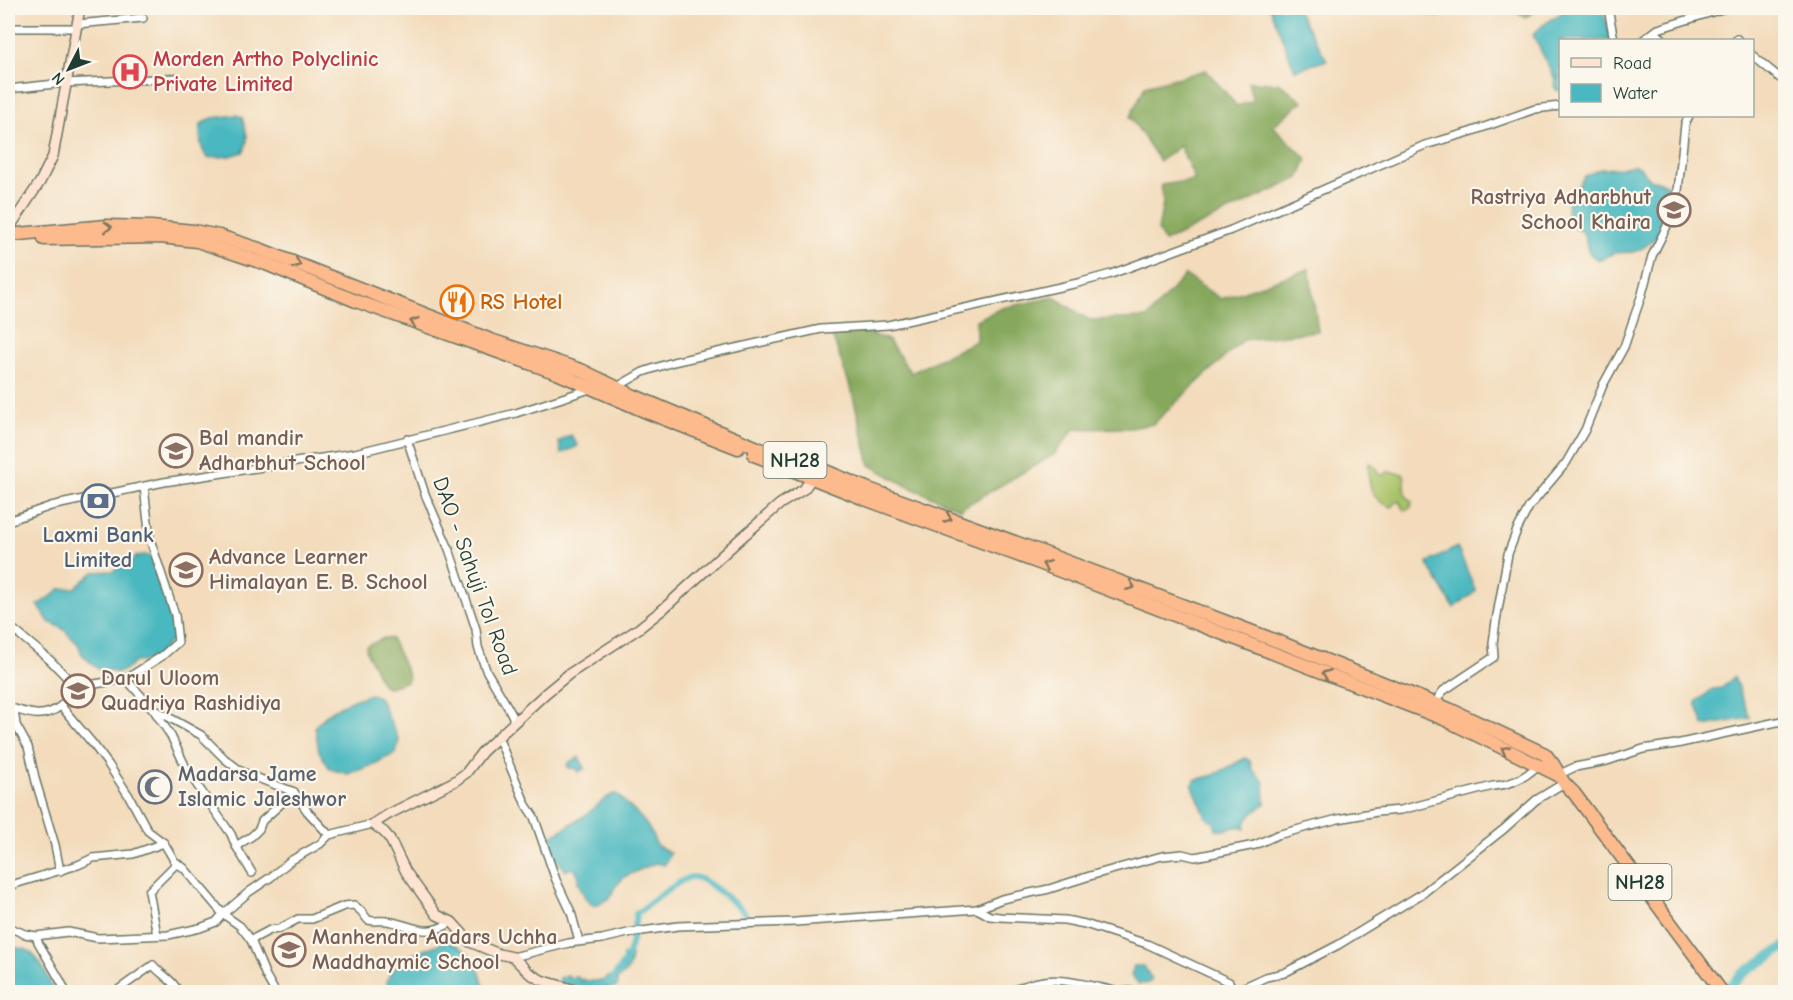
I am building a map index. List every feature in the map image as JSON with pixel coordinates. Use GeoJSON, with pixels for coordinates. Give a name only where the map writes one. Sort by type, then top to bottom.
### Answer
{"type":"FeatureCollection","features":[{"type":"Feature","properties":{"kind":"highway","name":"NH28"},"geometry":{"type":"LineString","coordinates":[[8,235],[106,226],[172,229],[219,236],[262,250],[491,340],[649,413],[812,478],[1042,552],[1260,635],[1482,724],[1545,754],[1561,779],[1574,793],[1722,993]]}},
{"type":"Feature","properties":{"kind":"highway","name":"NH28"},"geometry":{"type":"LineString","coordinates":[[8,242],[54,238],[160,237],[197,241],[266,264],[356,301],[546,369],[586,382],[617,387],[760,449],[823,470],[864,493],[1444,719],[1561,779]]}},
{"type":"Feature","properties":{"kind":"street"},"geometry":{"type":"LineString","coordinates":[[8,230],[40,182],[53,156],[80,8]]}},
{"type":"Feature","properties":{"kind":"street"},"geometry":{"type":"LineString","coordinates":[[1608,8],[1614,39]]}},
{"type":"Feature","properties":{"kind":"street"},"geometry":{"type":"LineString","coordinates":[[1644,39],[1658,29],[1725,8]]}},
{"type":"Feature","properties":{"kind":"street"},"geometry":{"type":"LineString","coordinates":[[8,28],[77,26],[143,18]]}},
{"type":"Feature","properties":{"kind":"street"},"geometry":{"type":"LineString","coordinates":[[1655,32],[1663,39]]}},
{"type":"Feature","properties":{"kind":"street"},"geometry":{"type":"LineString","coordinates":[[1754,57],[1785,83]]}},
{"type":"Feature","properties":{"kind":"street"},"geometry":{"type":"LineString","coordinates":[[8,89],[65,83],[177,78]]}},
{"type":"Feature","properties":{"kind":"street"},"geometry":{"type":"LineString","coordinates":[[617,387],[643,372],[673,362],[821,328],[888,325],[1111,274],[1231,230],[1425,145],[1534,109],[1559,106]]}},
{"type":"Feature","properties":{"kind":"street"},"geometry":{"type":"LineString","coordinates":[[1434,704],[1443,691],[1494,657],[1493,643],[1508,554],[1529,507],[1566,463],[1581,438],[1603,385],[1624,347],[1652,256],[1667,226],[1678,191],[1685,124],[1688,117]]}},
{"type":"Feature","properties":{"kind":"street"},"geometry":{"type":"LineString","coordinates":[[8,521],[51,506],[144,487],[355,453],[516,413],[561,399],[586,382]]}},
{"type":"Feature","properties":{"kind":"street","name":"DAO - Sahuji Tol Road"},"geometry":{"type":"LineString","coordinates":[[407,439],[425,494],[458,573],[486,670],[513,717],[513,724]]}},
{"type":"Feature","properties":{"kind":"street"},"geometry":{"type":"LineString","coordinates":[[8,927],[36,936],[68,932],[98,938],[168,935],[216,922],[249,891],[271,878],[290,861],[320,844],[329,835],[373,824],[466,773],[482,752],[569,674],[638,629],[662,610],[780,504],[804,489],[812,478]]}},
{"type":"Feature","properties":{"kind":"street"},"geometry":{"type":"LineString","coordinates":[[60,871],[28,747],[16,725],[11,708],[42,715],[51,713],[61,706],[76,687],[126,679],[162,656],[178,642],[175,615],[150,539],[144,487]]}},
{"type":"Feature","properties":{"kind":"street"},"geometry":{"type":"LineString","coordinates":[[8,625],[51,661],[76,687]]}},
{"type":"Feature","properties":{"kind":"street"},"geometry":{"type":"LineString","coordinates":[[126,679],[152,708],[171,736],[188,772],[231,834],[252,873]]}},
{"type":"Feature","properties":{"kind":"street"},"geometry":{"type":"LineString","coordinates":[[61,706],[108,764],[148,831],[164,843],[177,863],[184,868],[223,914],[240,926],[251,940],[274,990],[273,993]]}},
{"type":"Feature","properties":{"kind":"street"},"geometry":{"type":"LineString","coordinates":[[152,708],[201,735],[242,772],[294,792],[307,811],[329,835]]}},
{"type":"Feature","properties":{"kind":"street"},"geometry":{"type":"LineString","coordinates":[[1182,993],[1238,990],[1266,977],[1284,973],[1313,958],[1407,903],[1433,885],[1504,829],[1575,767],[1607,761],[1643,749],[1785,720]]}},
{"type":"Feature","properties":{"kind":"street"},"geometry":{"type":"LineString","coordinates":[[498,737],[525,805],[534,817],[555,880],[571,912],[579,941]]}},
{"type":"Feature","properties":{"kind":"street"},"geometry":{"type":"LineString","coordinates":[[373,824],[390,839],[406,872],[437,915],[452,922],[470,942],[513,957],[579,941],[678,926],[795,922],[977,909],[1002,899],[1048,889],[1162,856],[1208,855],[1255,845],[1277,835],[1338,819],[1401,810],[1500,786],[1526,777],[1538,766]]}},
{"type":"Feature","properties":{"kind":"street"},"geometry":{"type":"LineString","coordinates":[[236,846],[260,829],[262,821],[294,792]]}},
{"type":"Feature","properties":{"kind":"street"},"geometry":{"type":"LineString","coordinates":[[8,886],[60,871],[93,858],[134,854],[164,843]]}},
{"type":"Feature","properties":{"kind":"street"},"geometry":{"type":"LineString","coordinates":[[157,935],[149,891],[177,863]]}},
{"type":"Feature","properties":{"kind":"street"},"geometry":{"type":"LineString","coordinates":[[251,940],[298,919],[312,919],[349,905],[354,905],[368,920],[386,921],[418,930],[441,929],[452,922]]}},
{"type":"Feature","properties":{"kind":"street"},"geometry":{"type":"LineString","coordinates":[[977,909],[990,916],[1065,920],[1085,924],[1147,944],[1229,982],[1233,990]]}},
{"type":"Feature","properties":{"kind":"street"},"geometry":{"type":"LineString","coordinates":[[36,936],[66,993]]}},
{"type":"Feature","properties":{"kind":"street"},"geometry":{"type":"LineString","coordinates":[[513,957],[541,980],[582,993]]}},
{"type":"Feature","properties":{"kind":"street"},"geometry":{"type":"LineString","coordinates":[[115,993],[153,965],[162,976],[171,980],[177,987],[178,993]]}},
{"type":"Feature","properties":{"kind":"street"},"geometry":{"type":"LineString","coordinates":[[1011,993],[1031,983],[1061,980],[1120,992],[1145,993]]}},
{"type":"Feature","properties":{"kind":"green space"},"geometry":{"type":"Polygon","coordinates":[[[1507,8],[1540,8],[1526,17],[1507,8]]]}},
{"type":"Feature","properties":{"kind":"green space"},"geometry":{"type":"Polygon","coordinates":[[[1206,70],[1237,106],[1253,101],[1248,82],[1279,83],[1303,101],[1273,126],[1307,159],[1299,178],[1164,242],[1158,230],[1163,204],[1161,185],[1195,180],[1180,146],[1160,161],[1130,117],[1145,86],[1206,70]]]}},
{"type":"Feature","properties":{"kind":"green space"},"geometry":{"type":"Polygon","coordinates":[[[1309,269],[1318,331],[1243,340],[1153,424],[1131,428],[1074,429],[1055,454],[960,509],[907,486],[870,465],[852,392],[831,332],[862,331],[888,340],[911,373],[976,341],[976,320],[1002,308],[1054,297],[1089,320],[1147,318],[1185,275],[1221,299],[1309,269]]]}},
{"type":"Feature","properties":{"kind":"green space"},"geometry":{"type":"Polygon","coordinates":[[[1369,463],[1375,466],[1378,474],[1383,475],[1387,472],[1404,474],[1406,496],[1412,502],[1411,507],[1407,510],[1403,509],[1399,500],[1392,507],[1374,496],[1369,478],[1369,463]]]}},
{"type":"Feature","properties":{"kind":"green space"},"geometry":{"type":"Polygon","coordinates":[[[384,638],[392,640],[409,677],[407,681],[389,687],[381,682],[366,650],[366,646],[384,638]]]}},
{"type":"Feature","properties":{"kind":"water"},"geometry":{"type":"Polygon","coordinates":[[[1270,8],[1296,8],[1327,60],[1295,70],[1270,8]]]}},
{"type":"Feature","properties":{"kind":"water"},"geometry":{"type":"Polygon","coordinates":[[[1422,8],[1457,8],[1435,16],[1422,8]]]}},
{"type":"Feature","properties":{"kind":"water"},"geometry":{"type":"Polygon","coordinates":[[[1569,8],[1601,8],[1611,39],[1559,39],[1559,91],[1556,90],[1555,79],[1533,35],[1543,25],[1569,8]]]}},
{"type":"Feature","properties":{"kind":"water"},"geometry":{"type":"Polygon","coordinates":[[[236,115],[242,117],[247,134],[247,143],[243,152],[208,158],[201,142],[201,124],[212,118],[236,115]]]}},
{"type":"Feature","properties":{"kind":"water"},"geometry":{"type":"Polygon","coordinates":[[[1634,165],[1641,168],[1649,179],[1673,188],[1667,217],[1658,234],[1645,247],[1633,252],[1615,253],[1599,260],[1589,252],[1583,232],[1575,229],[1567,218],[1568,199],[1585,176],[1600,169],[1634,165]]]}},
{"type":"Feature","properties":{"kind":"water"},"geometry":{"type":"Polygon","coordinates":[[[571,435],[578,446],[561,454],[559,442],[571,435]]]}},
{"type":"Feature","properties":{"kind":"water"},"geometry":{"type":"Polygon","coordinates":[[[1457,547],[1476,591],[1454,608],[1427,563],[1457,547]]]}},
{"type":"Feature","properties":{"kind":"water"},"geometry":{"type":"Polygon","coordinates":[[[138,556],[152,557],[173,620],[174,638],[151,661],[134,662],[130,667],[118,673],[109,670],[102,672],[82,654],[78,644],[62,628],[49,622],[38,605],[59,589],[75,588],[94,572],[113,571],[138,556]]]}},
{"type":"Feature","properties":{"kind":"water"},"geometry":{"type":"Polygon","coordinates":[[[1734,677],[1750,718],[1704,726],[1696,702],[1713,689],[1722,688],[1734,677]]]}},
{"type":"Feature","properties":{"kind":"water"},"geometry":{"type":"Polygon","coordinates":[[[371,694],[379,697],[399,740],[396,753],[348,774],[330,769],[319,751],[315,727],[340,706],[371,694]]]}},
{"type":"Feature","properties":{"kind":"water"},"geometry":{"type":"Polygon","coordinates":[[[579,757],[585,768],[579,772],[576,768],[569,768],[567,765],[579,757]]]}},
{"type":"Feature","properties":{"kind":"water"},"geometry":{"type":"Polygon","coordinates":[[[1245,758],[1250,761],[1252,769],[1264,782],[1265,803],[1249,817],[1245,828],[1216,830],[1214,822],[1206,817],[1192,784],[1195,780],[1214,775],[1245,758]]]}},
{"type":"Feature","properties":{"kind":"water"},"geometry":{"type":"Polygon","coordinates":[[[614,794],[618,795],[645,823],[656,845],[670,853],[665,865],[655,863],[624,877],[615,887],[610,898],[595,906],[584,896],[578,882],[579,876],[575,870],[571,868],[566,871],[547,846],[549,838],[614,794]]]}},
{"type":"Feature","properties":{"kind":"water"},"geometry":{"type":"Polygon","coordinates":[[[447,941],[470,955],[478,967],[486,992],[388,992],[387,981],[396,967],[406,962],[411,955],[447,941]]]}},
{"type":"Feature","properties":{"kind":"water"},"geometry":{"type":"Polygon","coordinates":[[[12,948],[25,949],[36,957],[47,975],[53,992],[8,992],[8,951],[12,948]]]}},
{"type":"Feature","properties":{"kind":"water"},"geometry":{"type":"Polygon","coordinates":[[[623,955],[627,957],[631,955],[630,963],[626,972],[617,979],[616,987],[593,989],[587,992],[578,986],[559,983],[559,978],[568,975],[570,979],[575,976],[582,982],[583,979],[604,981],[619,971],[623,955]]]}},
{"type":"Feature","properties":{"kind":"water"},"geometry":{"type":"Polygon","coordinates":[[[1134,966],[1144,966],[1152,980],[1139,984],[1131,975],[1134,966]]]}},
{"type":"Feature","properties":{"kind":"waterway"},"geometry":{"type":"LineString","coordinates":[[614,976],[628,955],[636,914],[671,887],[686,879],[691,877],[704,881],[745,913]]}},
{"type":"Feature","properties":{"kind":"waterway"},"geometry":{"type":"LineString","coordinates":[[1725,992],[1742,974],[1786,946]]}},
{"type":"Feature","properties":{"kind":"place","name":"Morden Artho Polyclinic Private Limited"},"geometry":{"type":"Point","coordinates":[130,72]}},
{"type":"Feature","properties":{"kind":"place","name":"Rastriya Adharbhut School Khaira"},"geometry":{"type":"Point","coordinates":[1674,210]}},
{"type":"Feature","properties":{"kind":"place","name":"RS Hotel"},"geometry":{"type":"Point","coordinates":[457,302]}},
{"type":"Feature","properties":{"kind":"place","name":"Bal mandir Adharbhut School"},"geometry":{"type":"Point","coordinates":[176,451]}},
{"type":"Feature","properties":{"kind":"place","name":"Laxmi Bank Limited"},"geometry":{"type":"Point","coordinates":[98,501]}},
{"type":"Feature","properties":{"kind":"place","name":"Advance Learner Himalayan E. B. School"},"geometry":{"type":"Point","coordinates":[186,570]}},
{"type":"Feature","properties":{"kind":"place","name":"Darul Uloom Quadriya Rashidiya"},"geometry":{"type":"Point","coordinates":[78,691]}},
{"type":"Feature","properties":{"kind":"place","name":"Madarsa Jame Islamic Jaleshwor"},"geometry":{"type":"Point","coordinates":[155,787]}},
{"type":"Feature","properties":{"kind":"place","name":"Manhendra Aadars Uchha Maddhaymic School"},"geometry":{"type":"Point","coordinates":[289,950]}}]}
